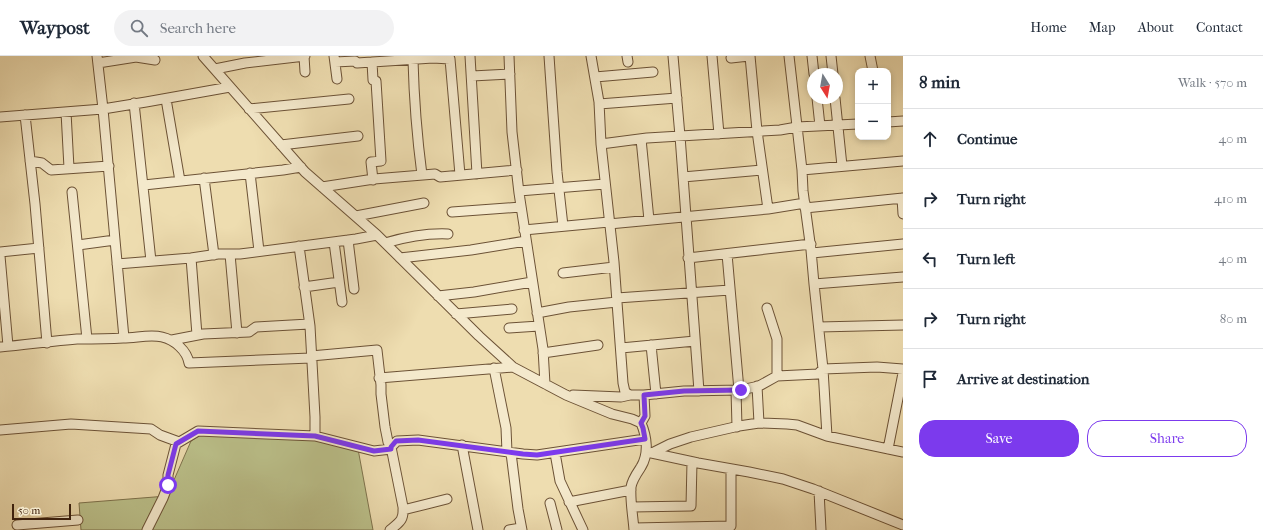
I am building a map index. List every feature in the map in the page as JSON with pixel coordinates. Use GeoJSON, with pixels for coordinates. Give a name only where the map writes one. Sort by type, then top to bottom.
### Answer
{"type":"FeatureCollection","features":[{"type":"Feature","properties":{"kind":"street"},"geometry":{"type":"LineString","coordinates":[[203,56],[301,167],[377,235],[456,314],[513,367],[568,395],[612,414],[641,423],[649,452]]}},
{"type":"Feature","properties":{"kind":"street"},"geometry":{"type":"LineString","coordinates":[[215,69],[245,63],[304,56],[306,72]]}},
{"type":"Feature","properties":{"kind":"street"},"geometry":{"type":"LineString","coordinates":[[470,56],[477,174]]}},
{"type":"Feature","properties":{"kind":"street"},"geometry":{"type":"LineString","coordinates":[[509,56],[512,132],[524,230],[544,353],[545,384]]}},
{"type":"Feature","properties":{"kind":"street"},"geometry":{"type":"LineString","coordinates":[[549,56],[558,188],[563,226]]}},
{"type":"Feature","properties":{"kind":"street"},"geometry":{"type":"LineString","coordinates":[[591,56],[599,104],[601,144],[614,267],[624,389],[630,395]]}},
{"type":"Feature","properties":{"kind":"street"},"geometry":{"type":"LineString","coordinates":[[673,56],[699,391]]}},
{"type":"Feature","properties":{"kind":"street"},"geometry":{"type":"LineString","coordinates":[[712,56],[719,134]]}},
{"type":"Feature","properties":{"kind":"street"},"geometry":{"type":"LineString","coordinates":[[731,58],[750,56],[757,131],[768,209]]}},
{"type":"Feature","properties":{"kind":"street"},"geometry":{"type":"LineString","coordinates":[[789,56],[819,327],[827,436]]}},
{"type":"Feature","properties":{"kind":"street"},"geometry":{"type":"LineString","coordinates":[[812,56],[813,68]]}},
{"type":"Feature","properties":{"kind":"street"},"geometry":{"type":"LineString","coordinates":[[831,56],[832,68]]}},
{"type":"Feature","properties":{"kind":"street"},"geometry":{"type":"LineString","coordinates":[[870,56],[872,68]]}},
{"type":"Feature","properties":{"kind":"street"},"geometry":{"type":"LineString","coordinates":[[124,338],[98,60],[136,57],[155,60]]}},
{"type":"Feature","properties":{"kind":"street"},"geometry":{"type":"LineString","coordinates":[[337,79],[334,59],[355,61],[357,63],[448,57],[450,59],[460,175]]}},
{"type":"Feature","properties":{"kind":"street"},"geometry":{"type":"LineString","coordinates":[[413,60],[414,99],[422,175]]}},
{"type":"Feature","properties":{"kind":"street"},"geometry":{"type":"LineString","coordinates":[[372,62],[372,80],[376,81],[381,161],[371,162],[373,180]]}},
{"type":"Feature","properties":{"kind":"street"},"geometry":{"type":"LineString","coordinates":[[595,77],[653,72]]}},
{"type":"Feature","properties":{"kind":"street"},"geometry":{"type":"LineString","coordinates":[[472,76],[510,74]]}},
{"type":"Feature","properties":{"kind":"street"},"geometry":{"type":"LineString","coordinates":[[0,117],[103,109],[230,87]]}},
{"type":"Feature","properties":{"kind":"street"},"geometry":{"type":"LineString","coordinates":[[599,104],[677,98]]}},
{"type":"Feature","properties":{"kind":"street"},"geometry":{"type":"LineString","coordinates":[[166,99],[180,181]]}},
{"type":"Feature","properties":{"kind":"street"},"geometry":{"type":"LineString","coordinates":[[250,109],[349,99]]}},
{"type":"Feature","properties":{"kind":"street"},"geometry":{"type":"LineString","coordinates":[[134,103],[151,261]]}},
{"type":"Feature","properties":{"kind":"street"},"geometry":{"type":"LineString","coordinates":[[818,104],[820,126]]}},
{"type":"Feature","properties":{"kind":"street"},"geometry":{"type":"LineString","coordinates":[[835,104],[842,166]]}},
{"type":"Feature","properties":{"kind":"street"},"geometry":{"type":"LineString","coordinates":[[66,112],[68,168]]}},
{"type":"Feature","properties":{"kind":"street"},"geometry":{"type":"LineString","coordinates":[[25,115],[47,343]]}},
{"type":"Feature","properties":{"kind":"street"},"geometry":{"type":"LineString","coordinates":[[891,122],[903,121]]}},
{"type":"Feature","properties":{"kind":"street"},"geometry":{"type":"LineString","coordinates":[[601,144],[641,139],[855,124]]}},
{"type":"Feature","properties":{"kind":"street"},"geometry":{"type":"LineString","coordinates":[[281,145],[358,136]]}},
{"type":"Feature","properties":{"kind":"street"},"geometry":{"type":"LineString","coordinates":[[641,139],[649,220]]}},
{"type":"Feature","properties":{"kind":"street"},"geometry":{"type":"LineString","coordinates":[[802,170],[903,160]]}},
{"type":"Feature","properties":{"kind":"street"},"geometry":{"type":"LineString","coordinates":[[30,161],[42,163],[51,170],[108,166]]}},
{"type":"Feature","properties":{"kind":"street"},"geometry":{"type":"LineString","coordinates":[[144,185],[301,167]]}},
{"type":"Feature","properties":{"kind":"street"},"geometry":{"type":"LineString","coordinates":[[322,187],[422,175],[435,174],[440,177],[517,170]]}},
{"type":"Feature","properties":{"kind":"street"},"geometry":{"type":"LineString","coordinates":[[683,177],[762,170]]}},
{"type":"Feature","properties":{"kind":"street"},"geometry":{"type":"LineString","coordinates":[[250,173],[259,251]]}},
{"type":"Feature","properties":{"kind":"street"},"geometry":{"type":"LineString","coordinates":[[204,178],[214,255]]}},
{"type":"Feature","properties":{"kind":"street"},"geometry":{"type":"LineString","coordinates":[[519,191],[605,184]]}},
{"type":"Feature","properties":{"kind":"street"},"geometry":{"type":"LineString","coordinates":[[72,192],[87,339]]}},
{"type":"Feature","properties":{"kind":"street"},"geometry":{"type":"LineString","coordinates":[[524,230],[685,217],[805,205],[902,198],[903,214]]}},
{"type":"Feature","properties":{"kind":"street"},"geometry":{"type":"LineString","coordinates":[[356,216],[424,203]]}},
{"type":"Feature","properties":{"kind":"street"},"geometry":{"type":"LineString","coordinates":[[452,212],[521,207]]}},
{"type":"Feature","properties":{"kind":"street"},"geometry":{"type":"LineString","coordinates":[[385,243],[434,233],[448,234]]}},
{"type":"Feature","properties":{"kind":"street"},"geometry":{"type":"LineString","coordinates":[[117,264],[259,251],[377,235]]}},
{"type":"Feature","properties":{"kind":"street"},"geometry":{"type":"LineString","coordinates":[[78,245],[115,240]]}},
{"type":"Feature","properties":{"kind":"street"},"geometry":{"type":"LineString","coordinates":[[348,240],[354,289]]}},
{"type":"Feature","properties":{"kind":"street"},"geometry":{"type":"LineString","coordinates":[[400,258],[471,250],[526,241]]}},
{"type":"Feature","properties":{"kind":"street"},"geometry":{"type":"LineString","coordinates":[[334,242],[342,302]]}},
{"type":"Feature","properties":{"kind":"street"},"geometry":{"type":"LineString","coordinates":[[688,258],[727,254],[903,244]]}},
{"type":"Feature","properties":{"kind":"street"},"geometry":{"type":"LineString","coordinates":[[299,246],[309,324],[315,436]]}},
{"type":"Feature","properties":{"kind":"street"},"geometry":{"type":"LineString","coordinates":[[0,252],[38,248]]}},
{"type":"Feature","properties":{"kind":"street"},"geometry":{"type":"LineString","coordinates":[[230,254],[237,333]]}},
{"type":"Feature","properties":{"kind":"street"},"geometry":{"type":"LineString","coordinates":[[727,254],[737,390],[737,427]]}},
{"type":"Feature","properties":{"kind":"street"},"geometry":{"type":"LineString","coordinates":[[0,256],[4,347],[87,339],[156,336],[172,340],[182,349],[188,357],[190,363],[311,357],[377,350],[385,427],[388,442],[391,448],[403,510],[403,530]]}},
{"type":"Feature","properties":{"kind":"street"},"geometry":{"type":"LineString","coordinates":[[190,258],[197,335]]}},
{"type":"Feature","properties":{"kind":"street"},"geometry":{"type":"LineString","coordinates":[[563,273],[614,267]]}},
{"type":"Feature","properties":{"kind":"street"},"geometry":{"type":"LineString","coordinates":[[814,284],[903,277]]}},
{"type":"Feature","properties":{"kind":"street"},"geometry":{"type":"LineString","coordinates":[[304,287],[339,282]]}},
{"type":"Feature","properties":{"kind":"street"},"geometry":{"type":"LineString","coordinates":[[438,296],[474,292],[532,282]]}},
{"type":"Feature","properties":{"kind":"street"},"geometry":{"type":"LineString","coordinates":[[537,313],[617,300],[730,290]]}},
{"type":"Feature","properties":{"kind":"street"},"geometry":{"type":"LineString","coordinates":[[456,314],[512,308]]}},
{"type":"Feature","properties":{"kind":"street"},"geometry":{"type":"LineString","coordinates":[[767,308],[777,339],[777,376]]}},
{"type":"Feature","properties":{"kind":"street"},"geometry":{"type":"LineString","coordinates":[[172,340],[197,335],[249,332],[256,327],[309,324]]}},
{"type":"Feature","properties":{"kind":"street"},"geometry":{"type":"LineString","coordinates":[[819,327],[903,325]]}},
{"type":"Feature","properties":{"kind":"street"},"geometry":{"type":"LineString","coordinates":[[509,328],[539,326]]}},
{"type":"Feature","properties":{"kind":"street"},"geometry":{"type":"LineString","coordinates":[[621,348],[695,341]]}},
{"type":"Feature","properties":{"kind":"street"},"geometry":{"type":"LineString","coordinates":[[544,353],[598,345]]}},
{"type":"Feature","properties":{"kind":"street"},"geometry":{"type":"LineString","coordinates":[[651,345],[656,394]]}},
{"type":"Feature","properties":{"kind":"street"},"geometry":{"type":"LineString","coordinates":[[380,378],[513,367]]}},
{"type":"Feature","properties":{"kind":"street"},"geometry":{"type":"LineString","coordinates":[[568,395],[621,397],[630,395],[737,390],[757,386],[777,376],[818,374],[823,369],[877,367],[903,369]]}},
{"type":"Feature","properties":{"kind":"street"},"geometry":{"type":"LineString","coordinates":[[494,368],[506,428],[522,529],[509,530]]}},
{"type":"Feature","properties":{"kind":"street"},"geometry":{"type":"LineString","coordinates":[[888,449],[899,410],[903,373]]}},
{"type":"Feature","properties":{"kind":"street"},"geometry":{"type":"LineString","coordinates":[[757,386],[759,423]]}},
{"type":"Feature","properties":{"kind":"street"},"geometry":{"type":"LineString","coordinates":[[641,423],[645,416],[644,395]]}},
{"type":"Feature","properties":{"kind":"street"},"geometry":{"type":"LineString","coordinates":[[731,469],[731,526],[634,529],[631,485],[649,452],[691,437],[759,423],[787,424],[797,425],[827,436],[903,452]]}},
{"type":"Feature","properties":{"kind":"street"},"geometry":{"type":"LineString","coordinates":[[0,430],[71,424],[151,429],[160,435],[179,442]]}},
{"type":"Feature","properties":{"kind":"street"},"geometry":{"type":"LineString","coordinates":[[147,530],[168,485],[168,475],[176,444],[198,431],[315,436],[374,451],[391,448],[396,441],[418,440],[537,455],[645,439]]}},
{"type":"Feature","properties":{"kind":"street"},"geometry":{"type":"LineString","coordinates":[[462,445],[478,530]]}},
{"type":"Feature","properties":{"kind":"street"},"geometry":{"type":"LineString","coordinates":[[555,452],[560,481],[583,530]]}},
{"type":"Feature","properties":{"kind":"street"},"geometry":{"type":"LineString","coordinates":[[649,452],[692,462],[783,479],[819,491],[903,525]]}},
{"type":"Feature","properties":{"kind":"street"},"geometry":{"type":"LineString","coordinates":[[632,507],[691,506],[692,462]]}},
{"type":"Feature","properties":{"kind":"street"},"geometry":{"type":"LineString","coordinates":[[569,502],[631,490]]}},
{"type":"Feature","properties":{"kind":"street"},"geometry":{"type":"LineString","coordinates":[[819,491],[821,530]]}},
{"type":"Feature","properties":{"kind":"street"},"geometry":{"type":"LineString","coordinates":[[403,510],[447,499]]}},
{"type":"Feature","properties":{"kind":"street"},"geometry":{"type":"LineString","coordinates":[[550,504],[558,530]]}},
{"type":"Feature","properties":{"kind":"street"},"geometry":{"type":"LineString","coordinates":[[17,525],[78,520]]}},
{"type":"Feature","properties":{"kind":"street"},"geometry":{"type":"LineString","coordinates":[[390,530],[402,520]]}},
{"type":"Feature","properties":{"kind":"green space"},"geometry":{"type":"Polygon","coordinates":[[[202,434],[318,440],[358,449],[373,530],[81,530],[79,503],[167,496],[191,441],[202,434]]]}},
{"type":"Feature","properties":{"kind":"route"},"geometry":{"type":"LineString","coordinates":[[168,485],[168,475],[176,444],[198,431],[315,436],[374,451],[391,449],[396,441],[418,440],[537,455],[645,439],[641,423],[645,416],[644,395],[684,391],[741,390]]}}]}
